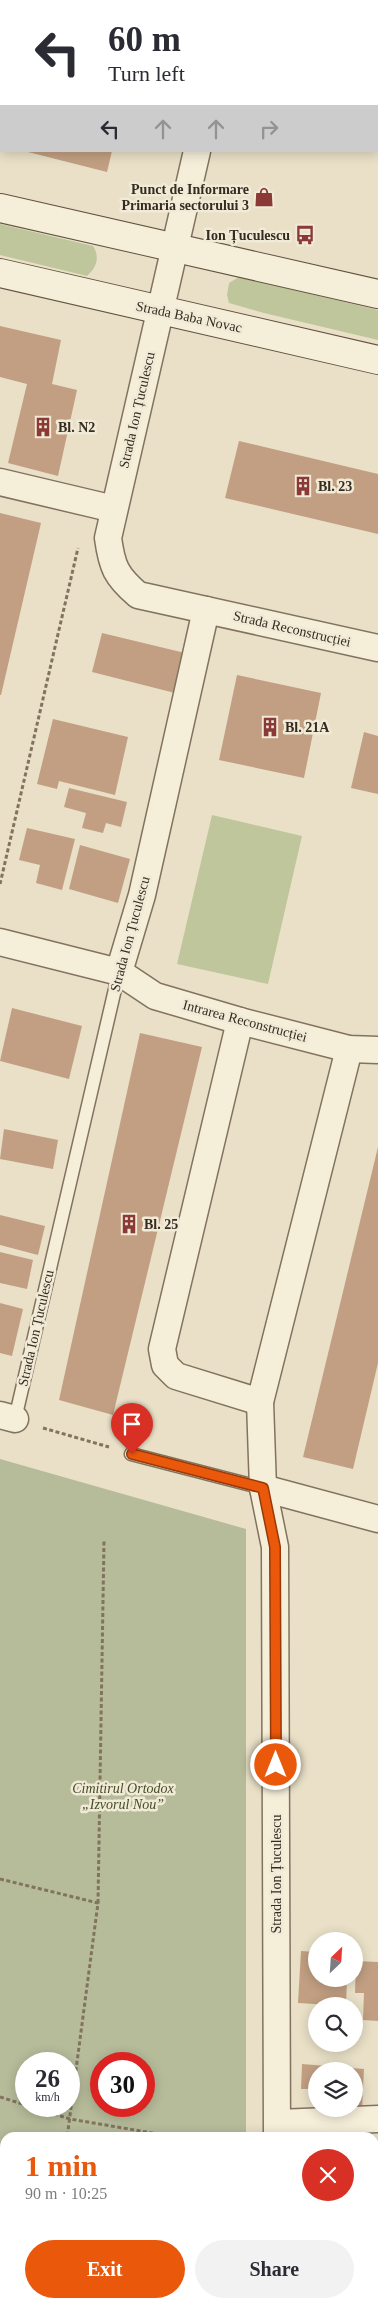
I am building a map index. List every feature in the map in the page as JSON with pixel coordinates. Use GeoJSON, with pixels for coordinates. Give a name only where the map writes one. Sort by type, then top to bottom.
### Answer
{"type":"FeatureCollection","features":[{"type":"Feature","properties":{"kind":"main road"},"geometry":{"type":"LineString","coordinates":[[0,208],[174,250],[378,294]]}},
{"type":"Feature","properties":{"kind":"main road","name":"Strada Baba Novac"},"geometry":{"type":"LineString","coordinates":[[0,274],[378,360]]}},
{"type":"Feature","properties":{"kind":"street"},"geometry":{"type":"LineString","coordinates":[[174,250],[197,152]]}},
{"type":"Feature","properties":{"kind":"street","name":"Strada Ion Țuculescu"},"geometry":{"type":"LineString","coordinates":[[119,972],[142,895],[206,610],[138,595],[116,573],[108,538],[174,250]]}},
{"type":"Feature","properties":{"kind":"street"},"geometry":{"type":"LineString","coordinates":[[0,482],[114,509]]}},
{"type":"Feature","properties":{"kind":"street","name":"Strada Reconstrucției"},"geometry":{"type":"LineString","coordinates":[[206,610],[378,648]]}},
{"type":"Feature","properties":{"kind":"street","name":"Intrarea Reconstrucției"},"geometry":{"type":"LineString","coordinates":[[0,942],[119,972],[155,996],[240,1021],[349,1049],[378,1050]]}},
{"type":"Feature","properties":{"kind":"street"},"geometry":{"type":"LineString","coordinates":[[240,1021],[162,1349],[165,1366],[176,1376],[260,1402]]}},
{"type":"Feature","properties":{"kind":"street","name":"Strada Ion Țuculescu"},"geometry":{"type":"LineString","coordinates":[[278,2130],[275,1547],[263,1488],[260,1402],[349,1049]]}},
{"type":"Feature","properties":{"kind":"street"},"geometry":{"type":"LineString","coordinates":[[263,1488],[378,1519]]}},
{"type":"Feature","properties":{"kind":"street"},"geometry":{"type":"LineString","coordinates":[[278,2130],[378,2119]]}},
{"type":"Feature","properties":{"kind":"lane","name":"Strada Ion Țuculescu"},"geometry":{"type":"LineString","coordinates":[[7,1417],[119,972]]}},
{"type":"Feature","properties":{"kind":"lane"},"geometry":{"type":"LineString","coordinates":[[132,1454],[263,1488]]}},
{"type":"Feature","properties":{"kind":"path"},"geometry":{"type":"LineString","coordinates":[[0,884],[88,503]]}},
{"type":"Feature","properties":{"kind":"path"},"geometry":{"type":"LineString","coordinates":[[58,1432],[132,1454]]}},
{"type":"Feature","properties":{"kind":"path"},"geometry":{"type":"LineString","coordinates":[[68,2132],[98,1903],[104,1541]]}},
{"type":"Feature","properties":{"kind":"path"},"geometry":{"type":"LineString","coordinates":[[0,1879],[98,1903]]}},
{"type":"Feature","properties":{"kind":"path"},"geometry":{"type":"LineString","coordinates":[[0,2097],[15,2102]]}},
{"type":"Feature","properties":{"kind":"path"},"geometry":{"type":"LineString","coordinates":[[64,2117],[147,2132]]}},
{"type":"Feature","properties":{"kind":"green space"},"geometry":{"type":"Polygon","coordinates":[[[0,224],[93,246],[97,258],[95,265],[87,276],[0,255],[0,224]]]}},
{"type":"Feature","properties":{"kind":"green space"},"geometry":{"type":"Polygon","coordinates":[[[239,277],[378,310],[378,340],[229,303],[227,295],[229,283],[239,277]]]}},
{"type":"Feature","properties":{"kind":"green space"},"geometry":{"type":"Polygon","coordinates":[[[212,815],[302,836],[268,984],[177,964],[212,815]]]}},
{"type":"Feature","properties":{"kind":"green space","name":"Cimitirul Ortodox „Izvorul Nou”"},"geometry":{"type":"Polygon","coordinates":[[[0,1459],[246,1529],[246,2132],[0,2132],[0,1459]]]}},
{"type":"Feature","properties":{"kind":"building"},"geometry":{"type":"Polygon","coordinates":[[[28,152],[112,152],[107,172],[28,152]]]}},
{"type":"Feature","properties":{"kind":"building","name":"Bl. N2"},"geometry":{"type":"Polygon","coordinates":[[[0,326],[61,340],[52,384],[77,390],[58,476],[8,463],[27,384],[0,377],[0,326]]]}},
{"type":"Feature","properties":{"kind":"building","name":"Bl. 23"},"geometry":{"type":"Polygon","coordinates":[[[239,441],[378,474],[378,534],[225,498],[239,441]]]}},
{"type":"Feature","properties":{"kind":"building"},"geometry":{"type":"Polygon","coordinates":[[[0,513],[41,523],[1,695],[0,695],[0,513]]]}},
{"type":"Feature","properties":{"kind":"building"},"geometry":{"type":"Polygon","coordinates":[[[102,633],[185,653],[175,693],[92,672],[102,633]]]}},
{"type":"Feature","properties":{"kind":"building","name":"Bl. 21A"},"geometry":{"type":"Polygon","coordinates":[[[237,675],[321,693],[304,778],[219,760],[237,675]]]}},
{"type":"Feature","properties":{"kind":"building"},"geometry":{"type":"Polygon","coordinates":[[[53,719],[128,737],[115,795],[59,781],[57,789],[37,784],[53,719]]]}},
{"type":"Feature","properties":{"kind":"building"},"geometry":{"type":"Polygon","coordinates":[[[364,732],[378,736],[378,794],[351,788],[364,732]]]}},
{"type":"Feature","properties":{"kind":"building"},"geometry":{"type":"Polygon","coordinates":[[[69,788],[127,802],[121,827],[106,823],[103,833],[82,828],[86,813],[64,807],[69,788]]]}},
{"type":"Feature","properties":{"kind":"building"},"geometry":{"type":"Polygon","coordinates":[[[27,828],[75,839],[62,890],[36,883],[40,865],[19,860],[27,828]]]}},
{"type":"Feature","properties":{"kind":"building"},"geometry":{"type":"Polygon","coordinates":[[[80,845],[130,859],[118,903],[69,889],[80,845]]]}},
{"type":"Feature","properties":{"kind":"building"},"geometry":{"type":"Polygon","coordinates":[[[12,1008],[82,1026],[69,1079],[0,1061],[12,1008]]]}},
{"type":"Feature","properties":{"kind":"building","name":"Bl. 25"},"geometry":{"type":"Polygon","coordinates":[[[140,1033],[202,1047],[113,1415],[59,1400],[140,1033]]]}},
{"type":"Feature","properties":{"kind":"building"},"geometry":{"type":"Polygon","coordinates":[[[4,1129],[58,1140],[53,1169],[0,1159],[4,1129]]]}},
{"type":"Feature","properties":{"kind":"building"},"geometry":{"type":"Polygon","coordinates":[[[378,1147],[378,1363],[353,1469],[303,1457],[378,1147]]]}},
{"type":"Feature","properties":{"kind":"building"},"geometry":{"type":"Polygon","coordinates":[[[0,1215],[45,1226],[38,1255],[0,1245],[0,1215]]]}},
{"type":"Feature","properties":{"kind":"building"},"geometry":{"type":"Polygon","coordinates":[[[0,1252],[33,1260],[27,1289],[0,1283],[0,1252]]]}},
{"type":"Feature","properties":{"kind":"building"},"geometry":{"type":"Polygon","coordinates":[[[0,1303],[23,1309],[12,1356],[0,1353],[0,1303]]]}},
{"type":"Feature","properties":{"kind":"building"},"geometry":{"type":"Polygon","coordinates":[[[301,1951],[308,1951],[308,1988],[347,1988],[346,1997],[308,1997],[308,2004],[298,2003],[301,1951]]]}},
{"type":"Feature","properties":{"kind":"building"},"geometry":{"type":"Polygon","coordinates":[[[363,1961],[378,1962],[378,2021],[363,2020],[364,1993],[355,1993],[355,1988],[363,1987],[363,1961]]]}},
{"type":"Feature","properties":{"kind":"building"},"geometry":{"type":"Polygon","coordinates":[[[302,2064],[308,2064],[308,2089],[301,2089],[302,2064]]]}},
{"type":"Feature","properties":{"kind":"place","name":"Punct de Informare Primaria sectorului 3"},"geometry":{"type":"Point","coordinates":[264,197]}},
{"type":"Feature","properties":{"kind":"place","name":"Ion Țuculescu"},"geometry":{"type":"Point","coordinates":[305,235]}},
{"type":"Feature","properties":{"kind":"place","name":"Bl. N2"},"geometry":{"type":"Point","coordinates":[43,427]}},
{"type":"Feature","properties":{"kind":"place","name":"Bl. 23"},"geometry":{"type":"Point","coordinates":[303,486]}},
{"type":"Feature","properties":{"kind":"place","name":"Bl. 21A"},"geometry":{"type":"Point","coordinates":[270,727]}},
{"type":"Feature","properties":{"kind":"place","name":"Bl. 25"},"geometry":{"type":"Point","coordinates":[129,1224]}},
{"type":"Feature","properties":{"kind":"route"},"geometry":{"type":"LineString","coordinates":[[132,1454],[263,1488],[275,1547],[276,1765]]}}]}
